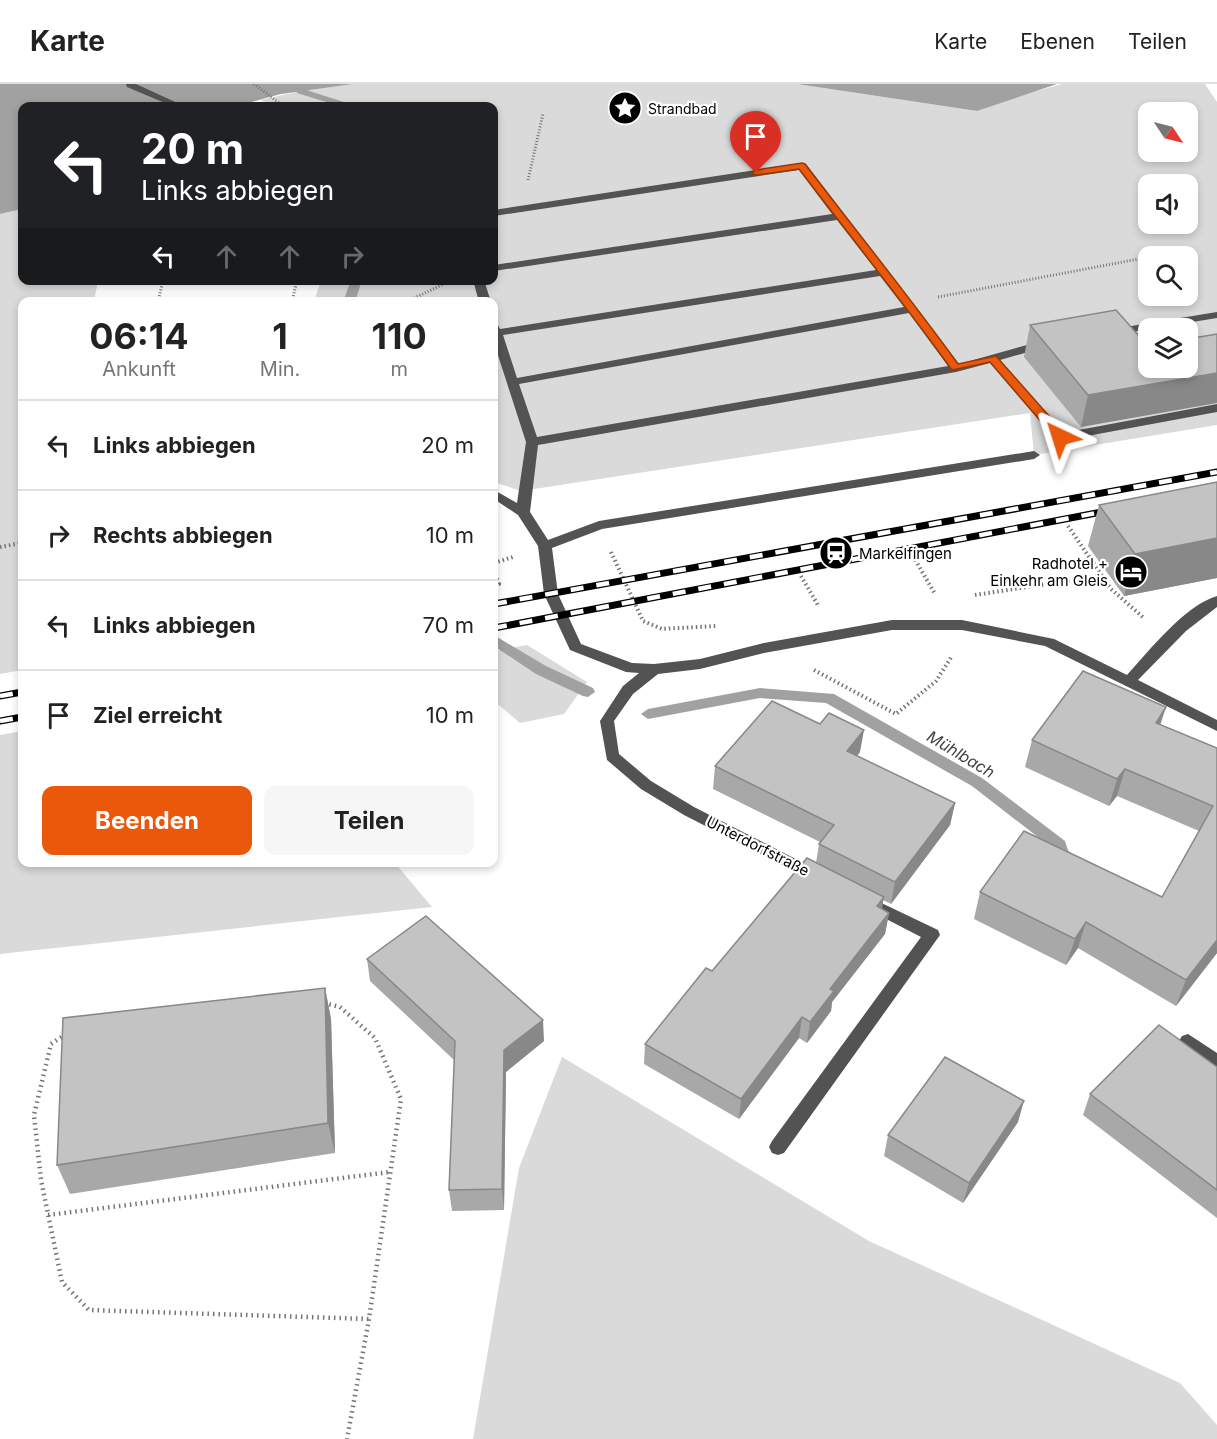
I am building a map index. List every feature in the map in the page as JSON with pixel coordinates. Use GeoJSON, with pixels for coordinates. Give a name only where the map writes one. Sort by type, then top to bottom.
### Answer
{"type":"FeatureCollection","features":[{"type":"Feature","properties":{"kind":"street"},"geometry":{"type":"LineString","coordinates":[[130,85],[170,102]]}},
{"type":"Feature","properties":{"kind":"street"},"geometry":{"type":"LineString","coordinates":[[498,212],[802,166],[956,368]]}},
{"type":"Feature","properties":{"kind":"street"},"geometry":{"type":"LineString","coordinates":[[498,267],[839,216]]}},
{"type":"Feature","properties":{"kind":"street"},"geometry":{"type":"LineString","coordinates":[[498,330],[882,272]]}},
{"type":"Feature","properties":{"kind":"street"},"geometry":{"type":"LineString","coordinates":[[512,382],[910,306]]}},
{"type":"Feature","properties":{"kind":"street"},"geometry":{"type":"LineString","coordinates":[[1104,333],[1217,315]]}},
{"type":"Feature","properties":{"kind":"street"},"geometry":{"type":"LineString","coordinates":[[498,339],[532,442],[523,512]]}},
{"type":"Feature","properties":{"kind":"street"},"geometry":{"type":"LineString","coordinates":[[532,442],[956,368],[1059,340]]}},
{"type":"Feature","properties":{"kind":"street"},"geometry":{"type":"LineString","coordinates":[[992,358],[1060,437],[1217,408]]}},
{"type":"Feature","properties":{"kind":"street"},"geometry":{"type":"LineString","coordinates":[[545,546],[599,525],[1034,455]]}},
{"type":"Feature","properties":{"kind":"street"},"geometry":{"type":"LineString","coordinates":[[498,496],[523,512],[545,546],[551,594],[574,647],[631,668],[654,669],[700,664],[764,648],[892,625],[962,625],[1049,642],[1217,726]]}},
{"type":"Feature","properties":{"kind":"street"},"geometry":{"type":"LineString","coordinates":[[1129,681],[1172,635],[1203,609],[1217,601]]}},
{"type":"Feature","properties":{"kind":"street","name":"Unterdorfstraße"},"geometry":{"type":"LineString","coordinates":[[654,669],[628,690],[607,721],[612,756],[646,785],[689,811],[826,881]]}},
{"type":"Feature","properties":{"kind":"street"},"geometry":{"type":"LineString","coordinates":[[778,1147],[933,935],[858,897]]}},
{"type":"Feature","properties":{"kind":"street"},"geometry":{"type":"LineString","coordinates":[[1188,1041],[1217,1063]]}},
{"type":"Feature","properties":{"kind":"path"},"geometry":{"type":"LineString","coordinates":[[254,84],[278,102]]}},
{"type":"Feature","properties":{"kind":"path"},"geometry":{"type":"LineString","coordinates":[[528,208],[531,158],[543,114]]}},
{"type":"Feature","properties":{"kind":"path"},"geometry":{"type":"LineString","coordinates":[[910,306],[1138,258]]}},
{"type":"Feature","properties":{"kind":"path"},"geometry":{"type":"LineString","coordinates":[[416,297],[441,285]]}},
{"type":"Feature","properties":{"kind":"path"},"geometry":{"type":"LineString","coordinates":[[599,525],[643,621],[662,629],[726,625]]}},
{"type":"Feature","properties":{"kind":"path"},"geometry":{"type":"LineString","coordinates":[[1068,526],[1099,576],[1126,607],[1172,635]]}},
{"type":"Feature","properties":{"kind":"path"},"geometry":{"type":"LineString","coordinates":[[0,548],[18,544]]}},
{"type":"Feature","properties":{"kind":"path"},"geometry":{"type":"LineString","coordinates":[[913,556],[940,601]]}},
{"type":"Feature","properties":{"kind":"path"},"geometry":{"type":"LineString","coordinates":[[801,576],[823,613]]}},
{"type":"Feature","properties":{"kind":"path"},"geometry":{"type":"LineString","coordinates":[[974,595],[1099,576]]}},
{"type":"Feature","properties":{"kind":"path"},"geometry":{"type":"LineString","coordinates":[[764,648],[836,681],[896,714],[921,696],[950,664],[962,625]]}},
{"type":"Feature","properties":{"kind":"path"},"geometry":{"type":"LineString","coordinates":[[318,1002],[340,1007],[375,1038],[401,1100],[369,1319],[347,1439]]}},
{"type":"Feature","properties":{"kind":"path"},"geometry":{"type":"LineString","coordinates":[[76,1028],[51,1044],[34,1114],[41,1180],[62,1282],[89,1310],[369,1319]]}},
{"type":"Feature","properties":{"kind":"path"},"geometry":{"type":"LineString","coordinates":[[48,1215],[390,1172]]}},
{"type":"Feature","properties":{"kind":"shaded area"},"geometry":{"type":"Polygon","coordinates":[[[0,84],[353,84],[281,94],[251,102],[18,102],[18,210],[0,214],[0,84]]]}},
{"type":"Feature","properties":{"kind":"shaded area"},"geometry":{"type":"Polygon","coordinates":[[[353,84],[797,84],[977,111],[1014,97],[1062,84],[1205,84],[1217,102],[1217,425],[1034,455],[1030,413],[521,491],[498,483],[498,297],[315,297],[320,285],[498,285],[498,102],[335,102],[307,93],[325,102],[265,102],[261,100],[300,91],[353,84]]]}},
{"type":"Feature","properties":{"kind":"shaded area"},"geometry":{"type":"Polygon","coordinates":[[[797,84],[1057,84],[977,111],[797,84]]]}},
{"type":"Feature","properties":{"kind":"shaded area"},"geometry":{"type":"Polygon","coordinates":[[[18,210],[18,285],[97,285],[95,297],[18,297],[18,671],[0,674],[0,214],[18,210]]]}},
{"type":"Feature","properties":{"kind":"shaded area"},"geometry":{"type":"Polygon","coordinates":[[[527,645],[587,682],[564,714],[520,723],[498,704],[498,650],[527,645]]]}},
{"type":"Feature","properties":{"kind":"shaded area"},"geometry":{"type":"Polygon","coordinates":[[[18,732],[18,867],[398,867],[432,907],[0,954],[0,735],[18,732]]]}},
{"type":"Feature","properties":{"kind":"shaded area"},"geometry":{"type":"Polygon","coordinates":[[[562,1057],[869,1241],[1180,1383],[1217,1425],[1217,1439],[473,1439],[519,1168],[562,1057]]]}},
{"type":"Feature","properties":{"kind":"building"},"geometry":{"type":"Polygon","coordinates":[[[1116,310],[1138,335],[1138,378],[1188,378],[1088,395],[1030,325],[1116,310]]]}},
{"type":"Feature","properties":{"kind":"building"},"geometry":{"type":"Polygon","coordinates":[[[1217,334],[1217,373],[1198,376],[1198,337],[1217,334]]]}},
{"type":"Feature","properties":{"kind":"building"},"geometry":{"type":"Polygon","coordinates":[[[1217,482],[1217,538],[1135,554],[1099,505],[1217,482]]]}},
{"type":"Feature","properties":{"kind":"building"},"geometry":{"type":"Polygon","coordinates":[[[1083,671],[1166,707],[1156,723],[1217,748],[1217,940],[1186,980],[1086,922],[1075,939],[980,892],[1024,831],[1162,897],[1213,806],[1125,769],[1117,779],[1032,740],[1083,671]]]}},
{"type":"Feature","properties":{"kind":"building"},"geometry":{"type":"Polygon","coordinates":[[[772,701],[820,724],[829,713],[864,730],[847,751],[955,803],[895,882],[819,844],[834,825],[715,766],[772,701]]]}},
{"type":"Feature","properties":{"kind":"building"},"geometry":{"type":"Polygon","coordinates":[[[807,858],[884,897],[877,906],[889,913],[830,989],[834,991],[810,1022],[802,1017],[741,1099],[645,1044],[706,968],[712,971],[807,858]]]}},
{"type":"Feature","properties":{"kind":"building"},"geometry":{"type":"Polygon","coordinates":[[[426,916],[543,1020],[504,1050],[502,1189],[449,1190],[455,1041],[367,959],[426,916]]]}},
{"type":"Feature","properties":{"kind":"building"},"geometry":{"type":"Polygon","coordinates":[[[325,988],[328,1123],[57,1165],[63,1018],[325,988]]]}},
{"type":"Feature","properties":{"kind":"building"},"geometry":{"type":"Polygon","coordinates":[[[1159,1025],[1217,1067],[1217,1190],[1090,1094],[1159,1025]]]}},
{"type":"Feature","properties":{"kind":"building"},"geometry":{"type":"Polygon","coordinates":[[[945,1057],[1024,1101],[969,1183],[888,1135],[945,1057]]]}},
{"type":"Feature","properties":{"kind":"waterway","name":"Mühlbach"},"geometry":{"type":"LineString","coordinates":[[300,91],[334,102]]}},
{"type":"Feature","properties":{"kind":"waterway","name":"Mühlbach"},"geometry":{"type":"LineString","coordinates":[[351,297],[355,285]]}},
{"type":"Feature","properties":{"kind":"waterway"},"geometry":{"type":"LineString","coordinates":[[498,643],[541,670],[588,692]]}},
{"type":"Feature","properties":{"kind":"waterway","name":"Mühlbach"},"geometry":{"type":"LineString","coordinates":[[648,714],[760,693],[829,698],[977,782],[1059,845],[1065,865]]}},
{"type":"Feature","properties":{"kind":"railway"},"geometry":{"type":"LineString","coordinates":[[498,603],[1217,472]]}},
{"type":"Feature","properties":{"kind":"railway"},"geometry":{"type":"LineString","coordinates":[[498,627],[1112,510]]}},
{"type":"Feature","properties":{"kind":"railway"},"geometry":{"type":"LineString","coordinates":[[0,696],[18,693]]}},
{"type":"Feature","properties":{"kind":"railway"},"geometry":{"type":"LineString","coordinates":[[0,721],[18,718]]}},
{"type":"Feature","properties":{"kind":"place","name":"Strandbad"},"geometry":{"type":"Point","coordinates":[625,108]}},
{"type":"Feature","properties":{"kind":"place","name":"Markelfingen"},"geometry":{"type":"Point","coordinates":[836,553]}},
{"type":"Feature","properties":{"kind":"place","name":"Radhotel + Einkehr am Gleis"},"geometry":{"type":"Point","coordinates":[1131,572]}},
{"type":"Feature","properties":{"kind":"route"},"geometry":{"type":"LineString","coordinates":[[756,173],[802,166],[956,368],[992,358],[1060,437]]}}]}
